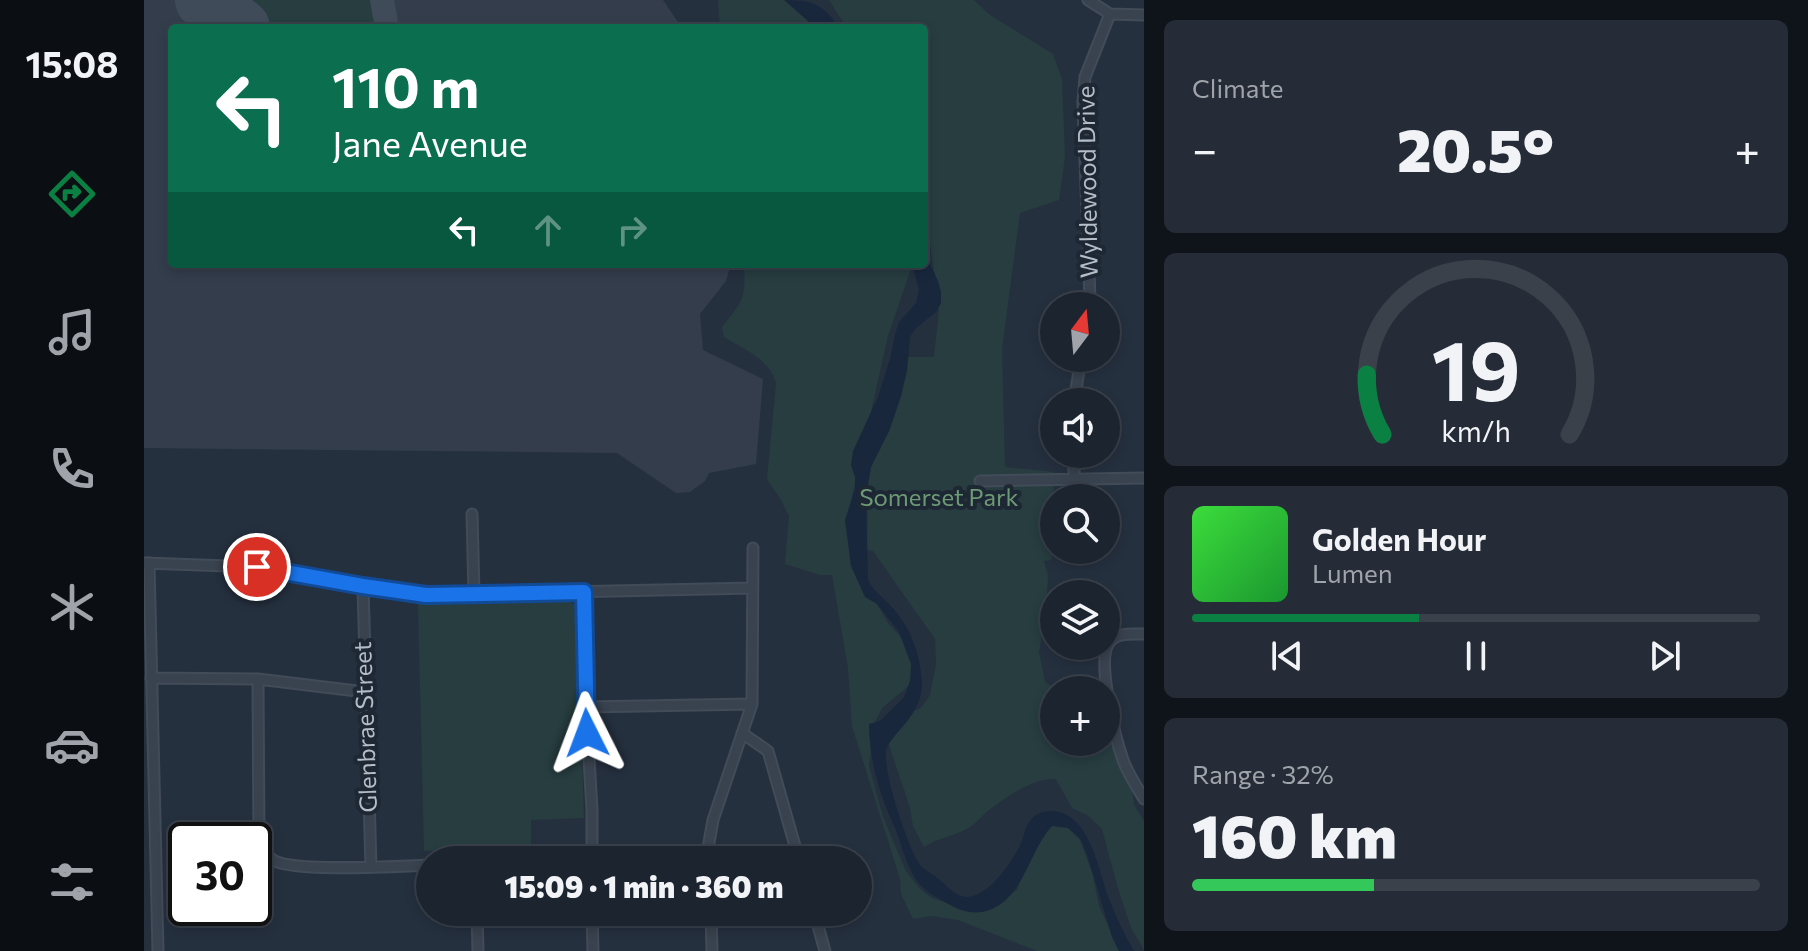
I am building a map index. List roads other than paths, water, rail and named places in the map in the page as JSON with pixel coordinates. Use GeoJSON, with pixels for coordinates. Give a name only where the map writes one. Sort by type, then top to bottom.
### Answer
{"type":"FeatureCollection","features":[{"type":"Feature","properties":{"kind":"street"},"geometry":{"type":"LineString","coordinates":[[1088,0],[1110,14],[1144,15]]}},
{"type":"Feature","properties":{"kind":"street","name":"Wyldewood Drive"},"geometry":{"type":"LineString","coordinates":[[1090,292],[1083,102],[1085,77],[1110,14]]}},
{"type":"Feature","properties":{"kind":"street"},"geometry":{"type":"LineString","coordinates":[[1074,468],[1074,479]]}},
{"type":"Feature","properties":{"kind":"street"},"geometry":{"type":"LineString","coordinates":[[980,481],[1144,478]]}},
{"type":"Feature","properties":{"kind":"street"},"geometry":{"type":"LineString","coordinates":[[472,514],[474,594]]}},
{"type":"Feature","properties":{"kind":"street"},"geometry":{"type":"LineString","coordinates":[[708,846],[713,820],[752,704],[753,548]]}},
{"type":"Feature","properties":{"kind":"street"},"geometry":{"type":"LineString","coordinates":[[158,951],[146,563],[257,567],[426,595],[752,588]]}},
{"type":"Feature","properties":{"kind":"street","name":"Glenbrae Street"},"geometry":{"type":"LineString","coordinates":[[363,586],[371,867]]}},
{"type":"Feature","properties":{"kind":"street"},"geometry":{"type":"LineString","coordinates":[[584,592],[592,846]]}},
{"type":"Feature","properties":{"kind":"street"},"geometry":{"type":"LineString","coordinates":[[1144,634],[1126,634],[1110,641],[1105,657],[1112,723],[1124,763],[1144,799]]}},
{"type":"Feature","properties":{"kind":"street"},"geometry":{"type":"LineString","coordinates":[[151,678],[258,679],[365,692]]}},
{"type":"Feature","properties":{"kind":"street"},"geometry":{"type":"LineString","coordinates":[[258,679],[259,846],[274,861],[295,866],[416,865]]}},
{"type":"Feature","properties":{"kind":"street"},"geometry":{"type":"LineString","coordinates":[[586,707],[752,704]]}},
{"type":"Feature","properties":{"kind":"street"},"geometry":{"type":"LineString","coordinates":[[742,733],[768,751],[795,846]]}},
{"type":"Feature","properties":{"kind":"street"},"geometry":{"type":"LineString","coordinates":[[477,926],[478,951]]}},
{"type":"Feature","properties":{"kind":"street"},"geometry":{"type":"LineString","coordinates":[[592,926],[593,951]]}},
{"type":"Feature","properties":{"kind":"street"},"geometry":{"type":"LineString","coordinates":[[711,926],[712,951]]}},
{"type":"Feature","properties":{"kind":"street"},"geometry":{"type":"LineString","coordinates":[[818,926],[825,951]]}},
{"type":"Feature","properties":{"kind":"park label","name":"Somerset Park"},"geometry":{"type":"Point","coordinates":[939,498]}}]}
